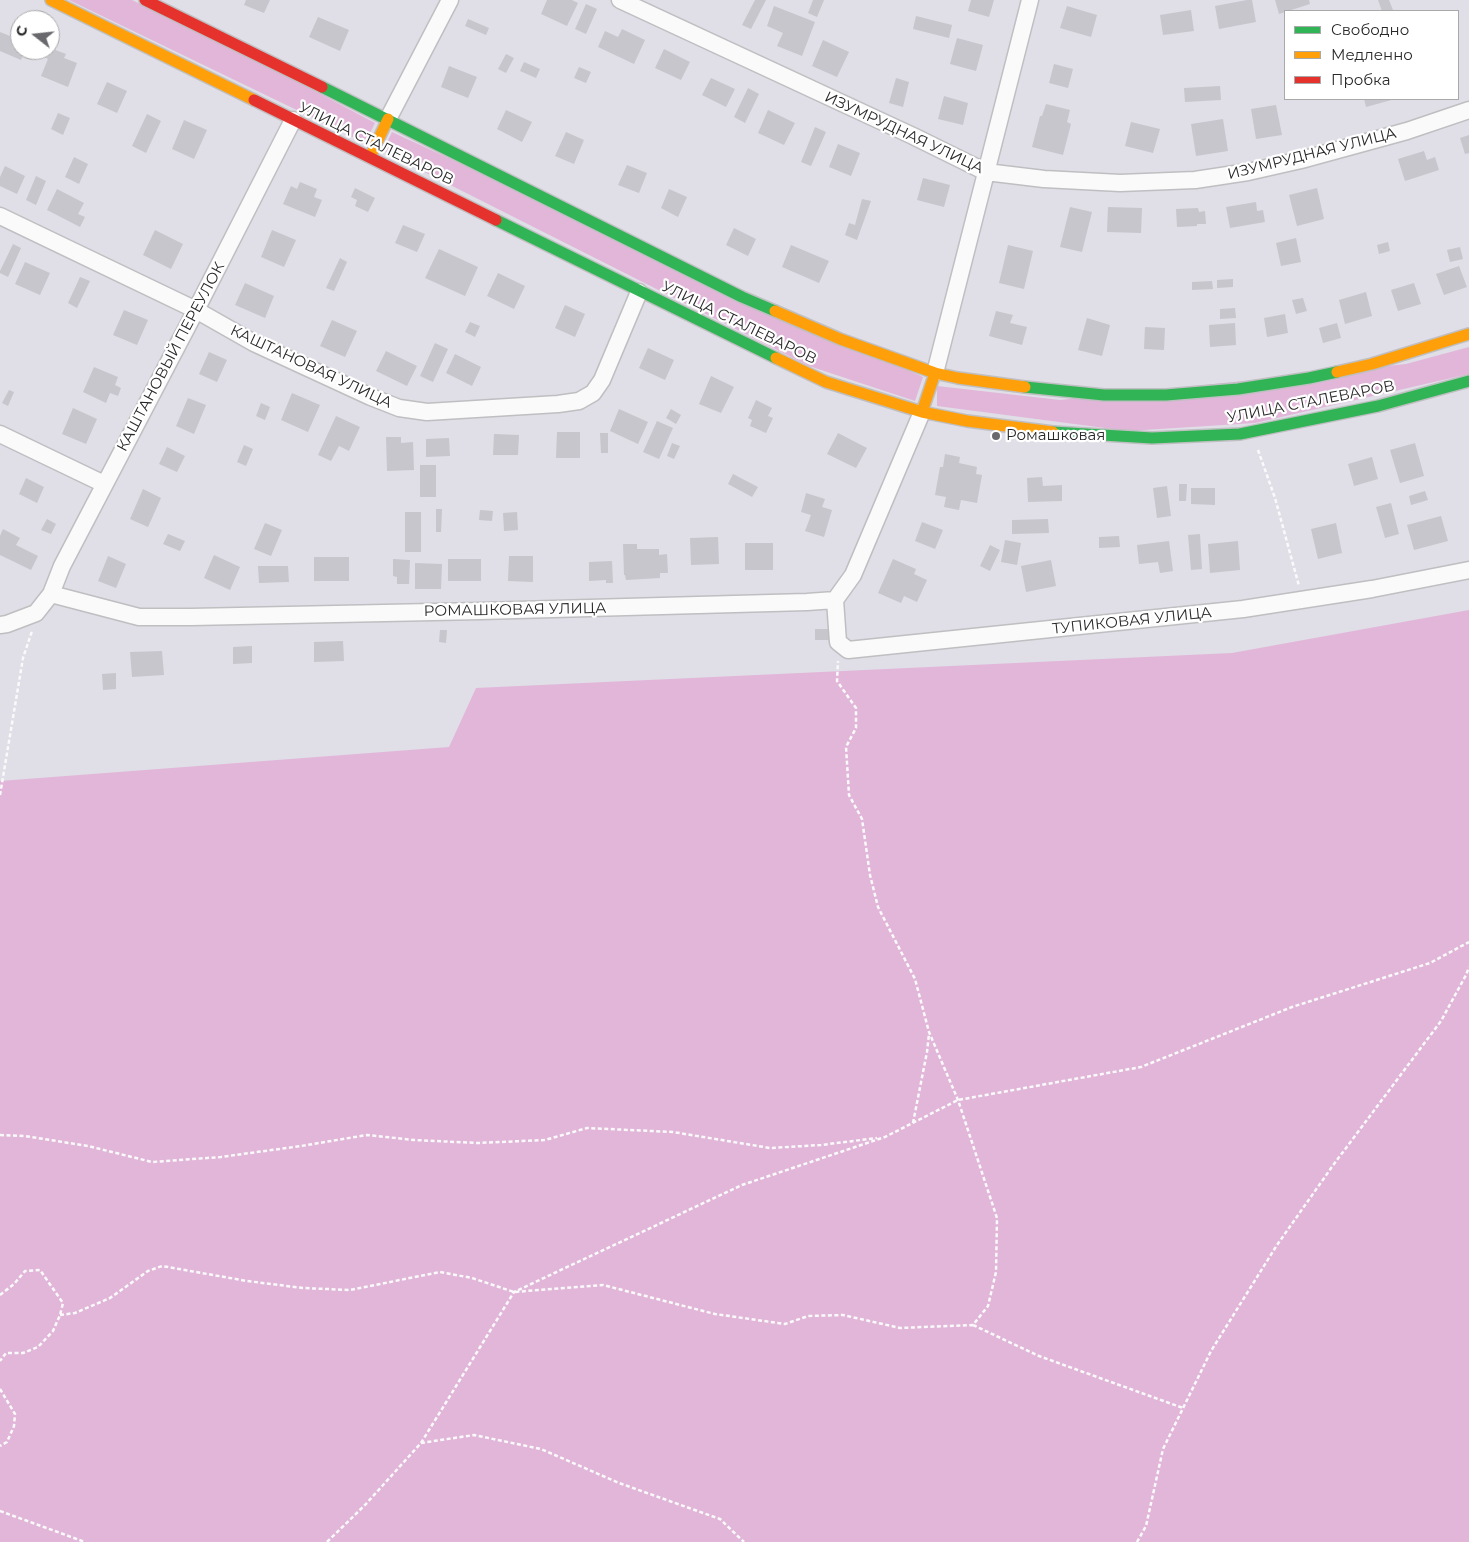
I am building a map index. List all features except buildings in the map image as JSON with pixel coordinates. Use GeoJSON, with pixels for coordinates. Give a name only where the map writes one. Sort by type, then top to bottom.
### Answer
{"type":"FeatureCollection","features":[{"type":"Feature","properties":{"kind":"main road","name":"УЛИЦА СТАЛЕВАРОВ"},"geometry":{"type":"LineString","coordinates":[[51,0],[370,156],[639,292],[826,382],[922,412],[967,421],[1072,434],[1152,438],[1240,434],[1378,406],[1469,381]]}},
{"type":"Feature","properties":{"kind":"main road","name":"УЛИЦА СТАЛЕВАРОВ"},"geometry":{"type":"LineString","coordinates":[[145,0],[388,119],[742,297],[840,339],[935,373],[1052,391],[1104,395],[1166,395],[1238,389],[1309,378],[1372,364],[1469,334]]}},
{"type":"Feature","properties":{"kind":"main road"},"geometry":{"type":"LineString","coordinates":[[370,156],[388,119]]}},
{"type":"Feature","properties":{"kind":"main road"},"geometry":{"type":"LineString","coordinates":[[922,412],[935,373]]}},
{"type":"Feature","properties":{"kind":"street"},"geometry":{"type":"LineString","coordinates":[[388,119],[450,0]]}},
{"type":"Feature","properties":{"kind":"street","name":"ИЗУМРУДНАЯ УЛИЦА"},"geometry":{"type":"LineString","coordinates":[[620,0],[986,172],[1044,179],[1120,183],[1194,180],[1248,172],[1301,160],[1469,110]]}},
{"type":"Feature","properties":{"kind":"street"},"geometry":{"type":"LineString","coordinates":[[935,373],[1030,0]]}},
{"type":"Feature","properties":{"kind":"street","name":"КАШТАНОВЫЙ ПЕРЕУЛОК"},"geometry":{"type":"LineString","coordinates":[[52,594],[62,566],[293,120]]}},
{"type":"Feature","properties":{"kind":"street","name":"КАШТАНОВАЯ УЛИЦА"},"geometry":{"type":"LineString","coordinates":[[0,216],[196,310],[254,343],[371,397],[399,408],[427,412],[579,402],[593,393],[602,380],[639,292]]}},
{"type":"Feature","properties":{"kind":"street"},"geometry":{"type":"LineString","coordinates":[[838,642],[836,600],[853,575],[922,412]]}},
{"type":"Feature","properties":{"kind":"street"},"geometry":{"type":"LineString","coordinates":[[0,434],[104,484]]}},
{"type":"Feature","properties":{"kind":"street","name":"ТУПИКОВАЯ УЛИЦА"},"geometry":{"type":"LineString","coordinates":[[838,642],[848,650],[1243,609],[1372,589],[1469,570]]}},
{"type":"Feature","properties":{"kind":"street"},"geometry":{"type":"LineString","coordinates":[[0,625],[36,613],[52,594]]}},
{"type":"Feature","properties":{"kind":"street","name":"РОМАШКОВАЯ УЛИЦА"},"geometry":{"type":"LineString","coordinates":[[52,594],[139,617],[191,618],[836,600]]}},
{"type":"Feature","properties":{"kind":"path"},"geometry":{"type":"LineString","coordinates":[[1252,431],[1275,498],[1293,570],[1303,600]]}},
{"type":"Feature","properties":{"kind":"path"},"geometry":{"type":"LineString","coordinates":[[0,795],[22,658],[36,622],[36,613]]}},
{"type":"Feature","properties":{"kind":"path"},"geometry":{"type":"LineString","coordinates":[[838,642],[837,681],[856,708],[856,728],[846,747],[849,795],[862,819],[870,875],[878,907],[915,979],[929,1032],[958,1100],[997,1218],[996,1272],[988,1306],[973,1325]]}},
{"type":"Feature","properties":{"kind":"path"},"geometry":{"type":"LineString","coordinates":[[327,1542],[365,1505],[421,1443],[514,1292],[742,1184],[885,1137],[958,1100],[1141,1067],[1292,1007],[1430,963],[1469,942]]}},
{"type":"Feature","properties":{"kind":"path"},"geometry":{"type":"LineString","coordinates":[[1137,1542],[1146,1526],[1163,1449],[1210,1351],[1240,1302],[1334,1164],[1441,1021],[1469,967]]}},
{"type":"Feature","properties":{"kind":"path"},"geometry":{"type":"LineString","coordinates":[[913,1123],[929,1032]]}},
{"type":"Feature","properties":{"kind":"path"},"geometry":{"type":"LineString","coordinates":[[0,1135],[25,1136],[88,1146],[152,1162],[221,1158],[367,1134],[414,1140],[478,1143],[545,1140],[587,1128],[673,1132],[770,1148],[821,1146],[885,1137]]}},
{"type":"Feature","properties":{"kind":"path"},"geometry":{"type":"LineString","coordinates":[[60,1315],[75,1313],[110,1298],[148,1271],[162,1266],[247,1281],[303,1288],[350,1290],[440,1272],[472,1278],[514,1292],[603,1285],[715,1314],[785,1324],[808,1316],[843,1315],[900,1328],[973,1325],[1039,1356],[1184,1408]]}},
{"type":"Feature","properties":{"kind":"path"},"geometry":{"type":"LineString","coordinates":[[0,1295],[14,1284],[25,1271],[40,1270],[63,1304],[53,1332],[38,1348],[23,1353],[6,1353],[0,1361]]}},
{"type":"Feature","properties":{"kind":"path"},"geometry":{"type":"LineString","coordinates":[[0,1389],[15,1414],[14,1426],[7,1442],[0,1446]]}},
{"type":"Feature","properties":{"kind":"path"},"geometry":{"type":"LineString","coordinates":[[421,1443],[474,1435],[541,1449],[619,1483],[720,1519],[744,1542]]}},
{"type":"Feature","properties":{"kind":"path"},"geometry":{"type":"LineString","coordinates":[[0,1511],[85,1542]]}},
{"type":"Feature","properties":{"kind":"shaded area"},"geometry":{"type":"Polygon","coordinates":[[[69,0],[132,0],[277,71],[375,123],[365,143],[69,0]]]}},
{"type":"Feature","properties":{"kind":"shaded area"},"geometry":{"type":"Polygon","coordinates":[[[392,132],[923,377],[915,401],[809,366],[383,151],[392,132]]]}},
{"type":"Feature","properties":{"kind":"shaded area"},"geometry":{"type":"Polygon","coordinates":[[[1469,347],[1469,374],[1255,423],[1128,431],[937,406],[937,386],[1060,400],[1406,364],[1469,347]]]}},
{"type":"Feature","properties":{"kind":"shaded area"},"geometry":{"type":"Polygon","coordinates":[[[1469,610],[1469,1542],[0,1542],[0,781],[449,747],[476,688],[1232,653],[1469,610]]]}},
{"type":"Feature","properties":{"kind":"traffic: fast"},"geometry":{"type":"LineString","coordinates":[[322,87],[742,297],[775,311]]}},
{"type":"Feature","properties":{"kind":"traffic: fast"},"geometry":{"type":"LineString","coordinates":[[496,220],[776,358]]}},
{"type":"Feature","properties":{"kind":"traffic: fast"},"geometry":{"type":"LineString","coordinates":[[1025,387],[1104,395],[1166,395],[1238,389],[1337,372]]}},
{"type":"Feature","properties":{"kind":"traffic: fast"},"geometry":{"type":"LineString","coordinates":[[1053,432],[1152,438],[1240,434],[1378,406],[1469,381]]}},
{"type":"Feature","properties":{"kind":"traffic: slow"},"geometry":{"type":"LineString","coordinates":[[51,0],[254,100]]}},
{"type":"Feature","properties":{"kind":"traffic: slow"},"geometry":{"type":"LineString","coordinates":[[370,157],[388,119]]}},
{"type":"Feature","properties":{"kind":"traffic: slow"},"geometry":{"type":"LineString","coordinates":[[775,311],[840,339],[935,373],[1025,387]]}},
{"type":"Feature","properties":{"kind":"traffic: slow"},"geometry":{"type":"LineString","coordinates":[[1337,372],[1372,364],[1469,334]]}},
{"type":"Feature","properties":{"kind":"traffic: slow"},"geometry":{"type":"LineString","coordinates":[[776,358],[826,382],[922,412],[967,421],[1053,432]]}},
{"type":"Feature","properties":{"kind":"traffic: slow"},"geometry":{"type":"LineString","coordinates":[[922,412],[935,373]]}},
{"type":"Feature","properties":{"kind":"traffic: jam"},"geometry":{"type":"LineString","coordinates":[[145,0],[322,87]]}},
{"type":"Feature","properties":{"kind":"traffic: jam"},"geometry":{"type":"LineString","coordinates":[[254,100],[496,220]]}},
{"type":"Feature","properties":{"kind":"place","name":"Ромашковая"},"geometry":{"type":"Point","coordinates":[996,436]}}]}
